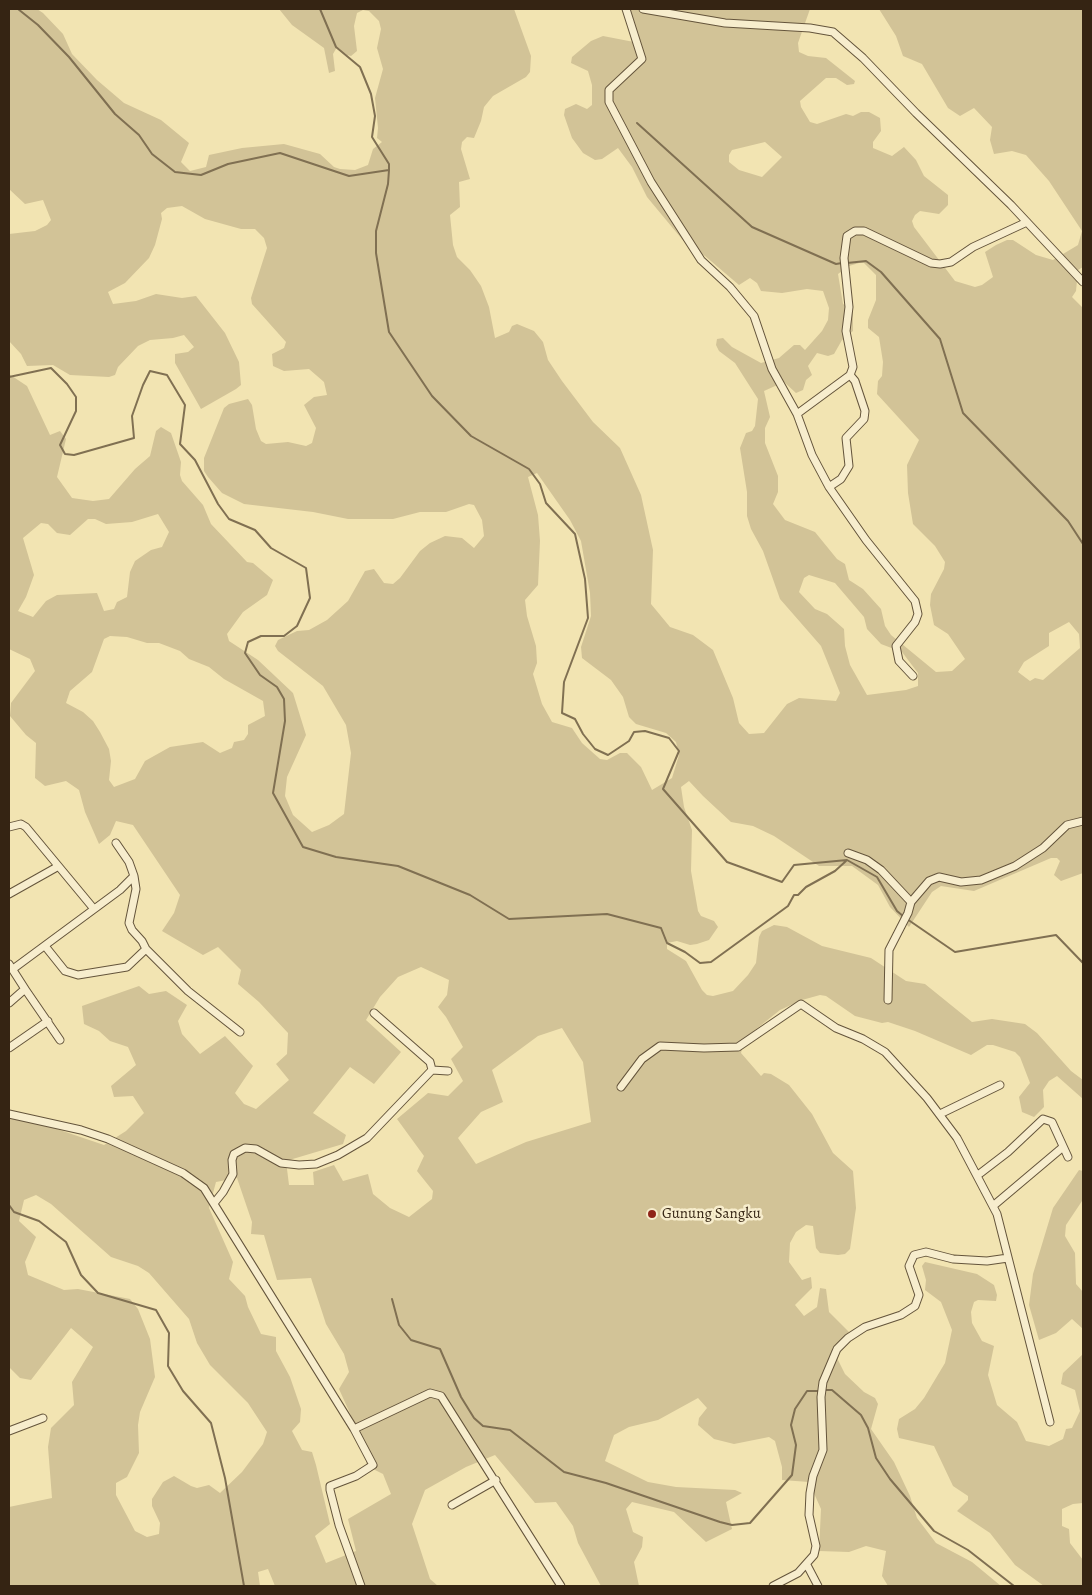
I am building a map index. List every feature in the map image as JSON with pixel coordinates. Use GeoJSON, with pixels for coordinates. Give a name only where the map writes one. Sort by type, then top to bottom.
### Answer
{"type":"FeatureCollection","features":[{"type":"Feature","properties":{"kind":"street"},"geometry":{"type":"LineString","coordinates":[[626,9],[642,59],[609,90],[609,102],[651,182],[700,260],[730,287],[754,316],[772,369],[797,414],[812,455],[829,487],[866,540],[915,601],[918,614],[916,622],[896,646],[899,661],[913,676]]}},
{"type":"Feature","properties":{"kind":"street"},"geometry":{"type":"LineString","coordinates":[[643,9],[725,23],[810,28],[833,32],[863,58],[1027,222],[1083,282]]}},
{"type":"Feature","properties":{"kind":"street"},"geometry":{"type":"LineString","coordinates":[[797,414],[850,375],[853,366],[846,331],[849,307],[844,258],[847,236],[855,231],[864,231],[930,263],[951,262],[973,247],[1027,222]]}},
{"type":"Feature","properties":{"kind":"street"},"geometry":{"type":"LineString","coordinates":[[829,487],[841,479],[849,466],[846,438],[864,419],[866,411],[855,381],[850,375]]}},
{"type":"Feature","properties":{"kind":"street"},"geometry":{"type":"LineString","coordinates":[[888,1000],[889,950],[908,913],[911,902],[934,878],[944,877],[961,882],[981,880],[1015,866],[1043,848],[1067,825],[1083,821]]}},
{"type":"Feature","properties":{"kind":"street"},"geometry":{"type":"LineString","coordinates":[[9,827],[21,824],[26,828],[94,909]]}},
{"type":"Feature","properties":{"kind":"street"},"geometry":{"type":"LineString","coordinates":[[116,843],[129,862],[134,876],[136,889],[129,923],[146,949],[188,991],[240,1032]]}},
{"type":"Feature","properties":{"kind":"street"},"geometry":{"type":"LineString","coordinates":[[848,853],[867,860],[881,870],[911,902]]}},
{"type":"Feature","properties":{"kind":"street"},"geometry":{"type":"LineString","coordinates":[[9,894],[57,867]]}},
{"type":"Feature","properties":{"kind":"street"},"geometry":{"type":"LineString","coordinates":[[60,1040],[11,966],[45,946],[120,890],[134,876]]}},
{"type":"Feature","properties":{"kind":"street"},"geometry":{"type":"LineString","coordinates":[[45,946],[65,971],[78,975],[127,967],[146,949]]}},
{"type":"Feature","properties":{"kind":"street"},"geometry":{"type":"LineString","coordinates":[[9,1003],[25,989]]}},
{"type":"Feature","properties":{"kind":"street"},"geometry":{"type":"LineString","coordinates":[[621,1087],[642,1059],[660,1046],[738,1047],[801,1004],[836,1028],[863,1039],[885,1052],[940,1114],[957,1138],[993,1206],[1001,1225],[1050,1422]]}},
{"type":"Feature","properties":{"kind":"street"},"geometry":{"type":"LineString","coordinates":[[374,1012],[430,1062],[432,1070]]}},
{"type":"Feature","properties":{"kind":"street"},"geometry":{"type":"LineString","coordinates":[[9,1048],[48,1021]]}},
{"type":"Feature","properties":{"kind":"street"},"geometry":{"type":"LineString","coordinates":[[215,1202],[233,1174],[232,1160],[234,1154],[245,1148],[256,1150],[281,1163],[316,1164],[338,1155],[367,1138],[432,1070],[448,1070]]}},
{"type":"Feature","properties":{"kind":"street"},"geometry":{"type":"LineString","coordinates":[[940,1114],[1000,1085]]}},
{"type":"Feature","properties":{"kind":"street"},"geometry":{"type":"LineString","coordinates":[[9,1114],[81,1130],[149,1156],[192,1178],[204,1188],[215,1202],[354,1429],[373,1465],[356,1476],[330,1486],[339,1525],[362,1586]]}},
{"type":"Feature","properties":{"kind":"street"},"geometry":{"type":"LineString","coordinates":[[978,1175],[1008,1152],[1043,1119],[1052,1122],[1068,1158]]}},
{"type":"Feature","properties":{"kind":"street"},"geometry":{"type":"LineString","coordinates":[[993,1206],[1063,1147]]}},
{"type":"Feature","properties":{"kind":"street"},"geometry":{"type":"LineString","coordinates":[[773,1586],[807,1565],[814,1555],[816,1546],[809,1515],[810,1492],[813,1476],[823,1450],[824,1422],[821,1397],[823,1382],[838,1349],[848,1338],[865,1327],[901,1315],[915,1306],[919,1295],[909,1266],[914,1255],[926,1252],[953,1259],[986,1261],[1008,1258]]}},
{"type":"Feature","properties":{"kind":"street"},"geometry":{"type":"LineString","coordinates":[[354,1429],[430,1393],[438,1394],[496,1480],[561,1586]]}},
{"type":"Feature","properties":{"kind":"street"},"geometry":{"type":"LineString","coordinates":[[9,1431],[43,1418]]}},
{"type":"Feature","properties":{"kind":"street"},"geometry":{"type":"LineString","coordinates":[[452,1505],[496,1480]]}},
{"type":"Feature","properties":{"kind":"street"},"geometry":{"type":"LineString","coordinates":[[807,1565],[818,1586]]}},
{"type":"Feature","properties":{"kind":"shaded area"},"geometry":{"type":"Polygon","coordinates":[[[9,9],[37,9],[43,13],[63,34],[72,54],[97,80],[124,103],[161,120],[189,143],[181,162],[190,171],[206,167],[209,155],[242,148],[284,144],[320,154],[334,167],[355,170],[368,165],[373,149],[382,142],[377,138],[375,98],[383,69],[377,48],[381,29],[379,21],[369,11],[363,10],[357,13],[354,26],[357,51],[351,56],[337,47],[333,54],[335,71],[329,73],[324,48],[292,25],[279,9],[514,9],[531,56],[530,72],[526,77],[493,96],[484,107],[474,138],[467,137],[462,142],[461,149],[470,179],[459,182],[460,207],[450,215],[453,245],[457,257],[470,270],[481,286],[489,307],[495,338],[509,332],[512,326],[517,324],[534,331],[543,342],[548,360],[562,381],[593,422],[620,448],[641,495],[653,550],[651,604],[670,627],[693,635],[713,650],[733,698],[739,723],[749,734],[764,733],[787,704],[799,698],[836,701],[840,693],[821,646],[780,599],[763,551],[751,529],[747,516],[747,492],[740,448],[746,433],[752,431],[755,426],[758,399],[735,363],[719,351],[716,345],[717,339],[723,338],[732,347],[761,363],[779,358],[794,345],[800,345],[805,350],[822,331],[828,320],[829,308],[823,291],[807,289],[782,293],[761,291],[757,283],[750,278],[739,285],[705,256],[686,244],[647,197],[632,167],[618,148],[602,159],[595,160],[583,153],[572,138],[564,115],[565,109],[576,104],[587,109],[592,105],[592,85],[588,71],[571,63],[572,57],[591,41],[603,36],[634,42],[639,35],[627,9],[810,9],[798,43],[799,52],[808,56],[826,58],[855,81],[854,84],[847,85],[836,78],[826,78],[800,101],[801,107],[810,122],[817,124],[846,114],[853,116],[861,112],[869,112],[880,118],[881,131],[873,142],[873,148],[892,156],[904,147],[916,160],[924,176],[948,195],[948,205],[939,214],[920,211],[915,215],[912,221],[914,227],[955,281],[975,287],[982,285],[993,277],[985,252],[996,245],[1007,240],[1013,240],[1036,255],[1053,260],[1078,245],[1082,231],[1049,181],[1026,155],[1012,151],[994,154],[990,140],[992,127],[974,108],[960,116],[948,108],[922,64],[903,56],[896,36],[879,9],[1083,9],[1083,267],[1078,270],[1076,291],[1072,297],[1083,308],[1083,873],[1061,881],[1054,875],[1060,861],[1057,858],[1051,858],[974,891],[941,886],[932,892],[909,927],[890,907],[878,885],[852,866],[819,866],[774,836],[753,826],[731,822],[689,781],[681,787],[684,807],[692,830],[691,871],[698,911],[701,916],[714,921],[718,927],[709,940],[697,944],[690,945],[677,941],[667,943],[667,949],[686,961],[702,990],[707,995],[713,996],[733,991],[748,975],[756,963],[759,937],[762,931],[774,925],[787,927],[822,946],[871,958],[906,981],[925,984],[972,1022],[992,1019],[1025,1024],[1037,1033],[1071,1071],[1083,1080],[1083,1099],[1057,1076],[1049,1081],[1043,1090],[1044,1107],[1034,1117],[1022,1112],[1019,1097],[1030,1083],[1020,1057],[1015,1052],[987,1045],[971,1055],[915,1031],[888,1022],[882,1023],[855,1016],[826,996],[820,995],[802,1000],[780,1010],[745,1038],[741,1053],[761,1076],[764,1073],[771,1074],[789,1085],[812,1114],[833,1153],[853,1171],[856,1208],[850,1249],[845,1254],[838,1255],[820,1253],[816,1248],[813,1226],[806,1225],[796,1232],[790,1243],[789,1262],[802,1280],[811,1277],[812,1288],[795,1305],[804,1316],[817,1307],[820,1288],[826,1289],[829,1312],[849,1332],[832,1348],[845,1374],[864,1392],[875,1398],[878,1404],[871,1429],[894,1462],[910,1496],[917,1518],[936,1543],[972,1562],[1001,1586],[888,1586],[882,1576],[886,1551],[866,1546],[849,1552],[819,1551],[821,1509],[809,1482],[782,1480],[782,1467],[775,1441],[769,1437],[734,1444],[714,1439],[698,1425],[699,1418],[707,1408],[698,1398],[658,1420],[629,1427],[614,1435],[605,1461],[648,1482],[676,1487],[735,1490],[742,1493],[726,1502],[732,1529],[706,1542],[674,1512],[632,1502],[626,1509],[633,1532],[643,1537],[642,1547],[634,1562],[639,1586],[601,1586],[578,1543],[573,1526],[556,1502],[535,1503],[495,1455],[466,1467],[425,1490],[412,1524],[430,1579],[438,1586],[275,1586],[268,1569],[258,1572],[260,1586],[9,1586],[9,1507],[52,1498],[48,1447],[51,1428],[74,1405],[72,1382],[93,1347],[71,1328],[31,1380],[20,1378],[9,1367],[9,1110],[45,1125],[104,1145],[126,1131],[144,1113],[133,1096],[114,1097],[111,1086],[136,1065],[128,1047],[110,1041],[99,1031],[84,1024],[82,1006],[139,986],[149,994],[166,991],[187,1005],[178,1021],[182,1034],[200,1054],[225,1036],[253,1066],[235,1093],[244,1104],[256,1109],[289,1080],[276,1064],[287,1054],[288,1033],[259,1002],[238,984],[241,970],[218,947],[203,955],[162,931],[174,913],[180,895],[133,825],[116,821],[110,835],[99,844],[85,812],[79,790],[66,781],[45,786],[35,778],[36,743],[26,735],[10,716],[11,703],[35,671],[30,659],[9,649],[9,374],[27,386],[50,435],[60,431],[66,439],[57,477],[72,498],[93,501],[109,499],[135,469],[150,456],[156,431],[161,427],[171,433],[181,462],[180,475],[182,481],[203,505],[211,524],[247,562],[253,563],[273,580],[267,595],[243,612],[227,634],[229,641],[258,660],[293,693],[306,735],[287,777],[285,796],[293,815],[312,832],[329,825],[344,814],[351,753],[346,725],[323,686],[278,651],[275,646],[278,640],[297,631],[309,630],[327,620],[348,601],[365,571],[374,569],[384,583],[393,584],[400,578],[420,551],[430,543],[445,536],[462,538],[474,548],[484,536],[482,520],[474,505],[469,504],[446,512],[420,512],[393,519],[348,519],[313,512],[244,504],[222,493],[208,477],[204,471],[204,458],[224,408],[229,404],[248,399],[252,405],[256,429],[261,441],[266,444],[288,442],[306,446],[312,443],[316,428],[304,405],[314,397],[327,395],[324,382],[309,369],[284,371],[273,366],[272,354],[284,348],[286,342],[252,304],[251,298],[267,248],[264,238],[255,229],[241,229],[205,219],[182,206],[167,208],[161,213],[162,219],[155,245],[149,258],[125,283],[108,292],[113,304],[136,301],[156,294],[182,298],[196,296],[225,333],[239,362],[241,385],[236,389],[201,409],[175,363],[175,354],[188,352],[194,347],[184,335],[150,340],[138,346],[118,367],[115,375],[109,377],[70,375],[53,365],[27,366],[21,354],[9,341],[9,234],[35,231],[47,225],[51,220],[43,200],[25,204],[9,189],[9,9]],[[765,142],[732,150],[729,155],[729,162],[739,170],[762,177],[782,157],[765,142]],[[864,263],[849,266],[838,274],[843,304],[853,310],[853,331],[842,340],[834,354],[828,356],[817,353],[808,366],[812,375],[806,380],[803,390],[796,393],[784,382],[764,391],[770,417],[765,428],[765,443],[778,476],[778,492],[773,504],[785,520],[815,532],[837,559],[845,564],[849,580],[863,589],[881,609],[885,626],[891,635],[936,672],[952,671],[965,659],[948,634],[934,625],[930,605],[931,594],[944,569],[945,562],[935,546],[913,524],[908,493],[907,465],[919,440],[877,394],[878,381],[882,376],[883,362],[879,337],[868,328],[868,320],[876,300],[876,275],[864,263]],[[537,473],[528,477],[538,515],[540,541],[538,585],[525,600],[527,616],[536,646],[537,663],[533,674],[542,704],[552,722],[572,728],[582,743],[600,759],[607,760],[620,753],[627,753],[641,767],[652,790],[672,778],[679,755],[676,742],[666,733],[636,724],[629,717],[623,697],[611,680],[582,658],[581,647],[591,616],[590,593],[581,541],[570,520],[537,473]],[[158,514],[132,522],[106,524],[95,519],[88,519],[70,535],[57,533],[48,524],[41,523],[23,538],[34,575],[26,597],[18,611],[33,617],[46,601],[57,595],[97,593],[104,611],[114,609],[117,602],[127,597],[130,572],[135,561],[151,550],[162,547],[169,532],[158,514]],[[809,575],[804,578],[799,592],[815,609],[827,614],[844,629],[845,646],[850,665],[867,695],[906,690],[918,686],[918,673],[902,652],[881,644],[867,629],[864,617],[835,583],[809,575]],[[1069,622],[1049,633],[1049,646],[1024,662],[1018,672],[1030,681],[1035,678],[1043,680],[1080,648],[1079,634],[1069,622]],[[110,636],[104,639],[92,672],[70,691],[66,703],[83,712],[93,721],[100,732],[109,749],[111,761],[109,780],[114,787],[135,779],[145,761],[170,747],[203,742],[220,753],[232,748],[234,742],[244,740],[248,734],[248,725],[265,716],[263,701],[224,679],[209,667],[189,659],[180,651],[159,643],[147,643],[127,637],[110,636]],[[421,967],[398,977],[380,997],[366,1020],[401,1052],[374,1084],[350,1067],[313,1113],[346,1135],[343,1144],[286,1161],[289,1185],[314,1185],[313,1172],[334,1165],[343,1181],[368,1174],[373,1194],[390,1208],[409,1217],[432,1199],[433,1191],[417,1171],[424,1156],[397,1119],[428,1093],[448,1096],[463,1081],[451,1059],[463,1047],[438,1007],[447,995],[449,980],[421,967]],[[562,1028],[538,1036],[492,1070],[503,1102],[481,1112],[458,1138],[476,1164],[526,1142],[591,1122],[583,1062],[562,1028]],[[237,1178],[216,1182],[209,1208],[233,1262],[229,1279],[245,1296],[248,1307],[261,1334],[276,1337],[276,1351],[290,1377],[301,1409],[300,1422],[292,1431],[302,1450],[312,1452],[316,1465],[330,1524],[315,1536],[326,1563],[356,1551],[348,1519],[391,1494],[383,1474],[367,1466],[362,1440],[339,1389],[349,1372],[344,1354],[326,1324],[311,1278],[277,1280],[264,1235],[251,1234],[252,1222],[237,1178]],[[36,1195],[24,1200],[19,1221],[36,1237],[25,1262],[28,1275],[64,1290],[78,1289],[130,1299],[138,1309],[150,1339],[155,1377],[140,1412],[138,1425],[139,1453],[127,1477],[116,1483],[116,1495],[135,1531],[147,1537],[159,1534],[160,1523],[152,1506],[152,1499],[163,1482],[174,1476],[197,1488],[209,1485],[220,1493],[242,1472],[263,1444],[267,1432],[248,1403],[210,1365],[197,1343],[189,1319],[149,1273],[138,1266],[111,1257],[51,1204],[36,1195]]]}},
{"type":"Feature","properties":{"kind":"shaded area"},"geometry":{"type":"Polygon","coordinates":[[[1079,1170],[1083,1171],[1082,1201],[1066,1225],[1065,1236],[1075,1253],[1076,1284],[1083,1292],[1083,1329],[1072,1319],[1056,1333],[1039,1340],[1029,1305],[1033,1274],[1053,1208],[1079,1170]]]}},
{"type":"Feature","properties":{"kind":"shaded area"},"geometry":{"type":"Polygon","coordinates":[[[925,1262],[977,1274],[994,1285],[997,1295],[996,1301],[978,1300],[974,1302],[971,1312],[972,1323],[982,1341],[994,1346],[988,1375],[997,1405],[1017,1422],[1026,1441],[1049,1446],[1063,1439],[1066,1429],[1072,1428],[1080,1411],[1075,1390],[1061,1384],[1063,1373],[1083,1354],[1083,1503],[1073,1504],[1062,1509],[1062,1526],[1069,1529],[1070,1543],[1083,1560],[1083,1586],[1044,1586],[1015,1565],[990,1533],[957,1511],[968,1500],[968,1496],[953,1486],[934,1446],[899,1438],[897,1429],[899,1419],[915,1409],[924,1398],[945,1363],[952,1330],[941,1302],[925,1290],[926,1280],[922,1266],[925,1262]]]}},
{"type":"Feature","properties":{"kind":"waterway"},"geometry":{"type":"LineString","coordinates":[[18,9],[38,25],[69,57],[115,114],[139,135],[152,154],[175,172],[201,175],[228,164],[280,153],[349,176],[389,170],[388,184],[376,231],[376,253],[389,332],[432,396],[471,436],[529,469],[540,484],[546,503],[575,534],[585,579],[588,618],[564,682],[562,713],[575,719],[583,734],[595,749],[608,755],[629,741],[634,732],[645,731],[669,738],[679,751],[663,789],[727,862],[782,882],[794,865],[847,860],[877,877],[897,911],[903,916]]}},
{"type":"Feature","properties":{"kind":"waterway"},"geometry":{"type":"LineString","coordinates":[[320,9],[336,47],[360,67],[371,94],[375,116],[372,137],[389,164],[389,170]]}},
{"type":"Feature","properties":{"kind":"waterway"},"geometry":{"type":"LineString","coordinates":[[637,123],[752,227],[836,264],[842,263]]}},
{"type":"Feature","properties":{"kind":"waterway"},"geometry":{"type":"LineString","coordinates":[[847,263],[866,261],[881,272],[940,339],[963,413],[1068,521],[1083,544]]}},
{"type":"Feature","properties":{"kind":"waterway"},"geometry":{"type":"LineString","coordinates":[[9,377],[51,368],[67,384],[76,397],[76,411],[60,445],[65,454],[74,455],[134,438],[132,416],[150,371],[167,375],[185,405],[180,444],[195,460],[218,504],[229,519],[255,530],[271,548],[306,568],[310,598],[297,626],[284,636],[261,636],[248,642],[245,653],[260,675],[277,687],[284,699],[285,721],[273,793],[303,847],[336,857],[398,866],[470,895],[509,919],[607,914],[661,928],[667,943],[685,952],[700,963],[711,962],[788,906],[794,895],[798,895],[806,887],[835,871],[846,861]]}},
{"type":"Feature","properties":{"kind":"waterway"},"geometry":{"type":"LineString","coordinates":[[907,919],[955,952],[1056,935],[1083,963]]}},
{"type":"Feature","properties":{"kind":"waterway"},"geometry":{"type":"LineString","coordinates":[[9,1205],[14,1212],[39,1221],[66,1242],[81,1275],[98,1293],[156,1310],[169,1333],[168,1366],[183,1391],[211,1423],[225,1478],[244,1586]]}},
{"type":"Feature","properties":{"kind":"waterway"},"geometry":{"type":"LineString","coordinates":[[392,1299],[399,1325],[411,1340],[440,1349],[461,1397],[474,1418],[483,1426],[510,1430],[564,1472],[606,1483],[732,1525],[750,1523],[792,1475],[796,1445],[791,1425],[795,1409],[807,1391],[819,1391]]}},
{"type":"Feature","properties":{"kind":"waterway"},"geometry":{"type":"LineString","coordinates":[[824,1390],[832,1390],[861,1415],[868,1428],[876,1458],[890,1479],[934,1531],[968,1550],[1014,1586]]}},
{"type":"Feature","properties":{"kind":"place","name":"Gunung Sangku"},"geometry":{"type":"Point","coordinates":[652,1214]}}]}
